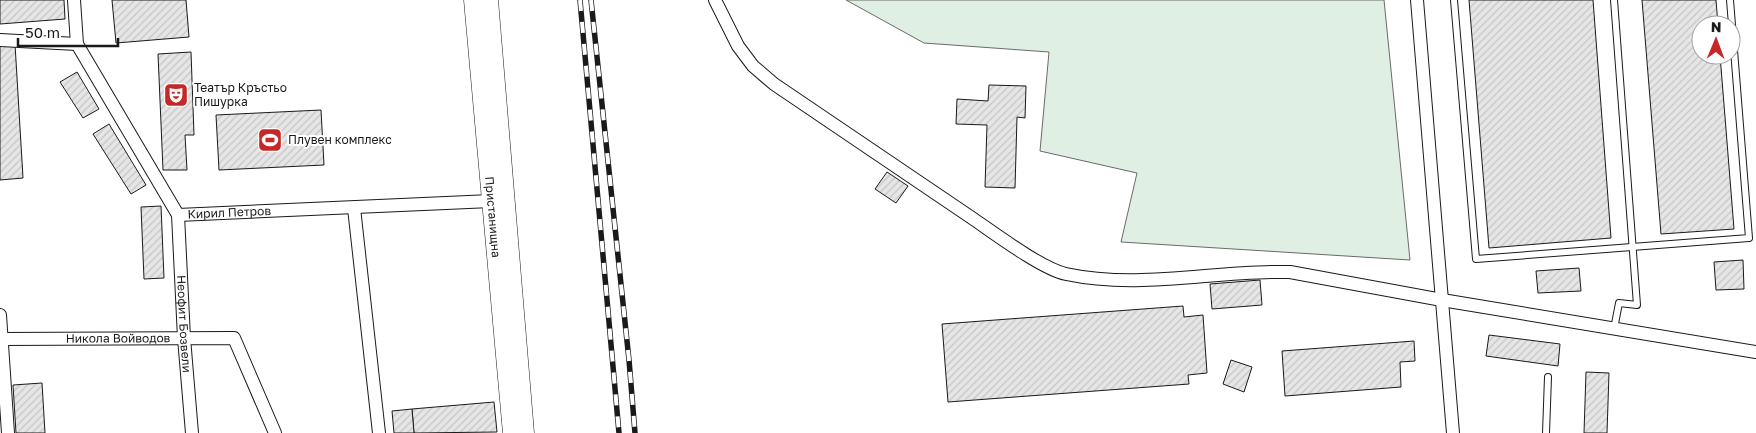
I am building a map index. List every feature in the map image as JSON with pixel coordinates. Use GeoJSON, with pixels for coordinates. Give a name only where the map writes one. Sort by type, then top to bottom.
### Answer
{"type":"FeatureCollection","features":[{"type":"Feature","properties":{"kind":"main road","name":"Пристанищна"},"geometry":{"type":"LineString","coordinates":[[474,0],[512,433]]}},
{"type":"Feature","properties":{"kind":"main road","name":"Пристанищна"},"geometry":{"type":"LineString","coordinates":[[489,0],[525,433]]}},
{"type":"Feature","properties":{"kind":"street","name":"Кирил Петров"},"geometry":{"type":"LineString","coordinates":[[74,0],[77,44],[178,215],[492,201]]}},
{"type":"Feature","properties":{"kind":"street"},"geometry":{"type":"LineString","coordinates":[[715,0],[738,46],[753,66],[774,84],[1016,248],[1064,274],[1124,280],[1167,280],[1264,272],[1290,272],[1442,300],[1756,352]]}},
{"type":"Feature","properties":{"kind":"street"},"geometry":{"type":"LineString","coordinates":[[1417,0],[1453,433]]}},
{"type":"Feature","properties":{"kind":"street"},"geometry":{"type":"LineString","coordinates":[[0,40],[77,44]]}},
{"type":"Feature","properties":{"kind":"street"},"geometry":{"type":"LineString","coordinates":[[354,208],[379,433]]}},
{"type":"Feature","properties":{"kind":"street","name":"Неофит Бозвели"},"geometry":{"type":"LineString","coordinates":[[178,215],[184,338],[192,433]]}},
{"type":"Feature","properties":{"kind":"street"},"geometry":{"type":"LineString","coordinates":[[0,315],[8,433]]}},
{"type":"Feature","properties":{"kind":"street","name":"Никола Войводов"},"geometry":{"type":"LineString","coordinates":[[1,339],[234,338],[275,433]]}},
{"type":"Feature","properties":{"kind":"lane"},"geometry":{"type":"LineString","coordinates":[[1454,0],[1476,259],[1749,238],[1730,0]]}},
{"type":"Feature","properties":{"kind":"lane"},"geometry":{"type":"LineString","coordinates":[[1614,0],[1638,305],[1619,303],[1614,329]]}},
{"type":"Feature","properties":{"kind":"lane"},"geometry":{"type":"LineString","coordinates":[[1546,433],[1548,377]]}},
{"type":"Feature","properties":{"kind":"green space"},"geometry":{"type":"Polygon","coordinates":[[[846,0],[1384,0],[1410,260],[1121,242],[1137,173],[1040,151],[1049,52],[924,43],[846,0]]]}},
{"type":"Feature","properties":{"kind":"building"},"geometry":{"type":"Polygon","coordinates":[[[0,0],[64,0],[65,19],[0,24],[0,0]]]}},
{"type":"Feature","properties":{"kind":"building"},"geometry":{"type":"Polygon","coordinates":[[[112,0],[186,0],[189,37],[116,43],[112,0]]]}},
{"type":"Feature","properties":{"kind":"building"},"geometry":{"type":"Polygon","coordinates":[[[1469,0],[1593,0],[1611,238],[1489,248],[1469,0]]]}},
{"type":"Feature","properties":{"kind":"building"},"geometry":{"type":"Polygon","coordinates":[[[1642,0],[1716,0],[1717,15],[1691,15],[1691,65],[1721,65],[1734,229],[1661,234],[1642,0]]]}},
{"type":"Feature","properties":{"kind":"building"},"geometry":{"type":"Polygon","coordinates":[[[0,44],[15,44],[23,178],[0,180],[0,44]]]}},
{"type":"Feature","properties":{"kind":"building","name":"Театър Кръстьо Пишурка"},"geometry":{"type":"Polygon","coordinates":[[[191,52],[194,135],[185,135],[187,170],[163,170],[158,54],[191,52]]]}},
{"type":"Feature","properties":{"kind":"building"},"geometry":{"type":"Polygon","coordinates":[[[77,72],[99,109],[83,118],[60,82],[77,72]]]}},
{"type":"Feature","properties":{"kind":"building"},"geometry":{"type":"Polygon","coordinates":[[[989,85],[1026,86],[1025,118],[1017,117],[1015,188],[985,187],[987,125],[956,124],[957,99],[988,101],[989,85]]]}},
{"type":"Feature","properties":{"kind":"building","name":"Плувен комплекс"},"geometry":{"type":"Polygon","coordinates":[[[321,110],[324,165],[219,170],[216,115],[321,110]]]}},
{"type":"Feature","properties":{"kind":"building"},"geometry":{"type":"Polygon","coordinates":[[[109,124],[146,185],[131,194],[93,134],[109,124]]]}},
{"type":"Feature","properties":{"kind":"building"},"geometry":{"type":"Polygon","coordinates":[[[887,172],[908,186],[896,203],[875,189],[887,172]]]}},
{"type":"Feature","properties":{"kind":"building"},"geometry":{"type":"Polygon","coordinates":[[[161,206],[164,278],[144,279],[141,207],[161,206]]]}},
{"type":"Feature","properties":{"kind":"building"},"geometry":{"type":"Polygon","coordinates":[[[1743,260],[1744,289],[1716,290],[1714,262],[1743,260]]]}},
{"type":"Feature","properties":{"kind":"building"},"geometry":{"type":"Polygon","coordinates":[[[1579,268],[1581,291],[1538,293],[1536,271],[1579,268]]]}},
{"type":"Feature","properties":{"kind":"building"},"geometry":{"type":"Polygon","coordinates":[[[1260,280],[1262,305],[1212,309],[1210,284],[1260,280]]]}},
{"type":"Feature","properties":{"kind":"building"},"geometry":{"type":"Polygon","coordinates":[[[1183,306],[1184,317],[1203,315],[1207,373],[1188,375],[1189,384],[948,402],[942,324],[1183,306]]]}},
{"type":"Feature","properties":{"kind":"building"},"geometry":{"type":"Polygon","coordinates":[[[1489,335],[1560,344],[1558,366],[1486,356],[1489,335]]]}},
{"type":"Feature","properties":{"kind":"building"},"geometry":{"type":"Polygon","coordinates":[[[1414,341],[1415,361],[1400,362],[1401,387],[1285,396],[1282,351],[1414,341]]]}},
{"type":"Feature","properties":{"kind":"building"},"geometry":{"type":"Polygon","coordinates":[[[1231,360],[1252,367],[1244,392],[1223,384],[1231,360]]]}},
{"type":"Feature","properties":{"kind":"building"},"geometry":{"type":"Polygon","coordinates":[[[1586,372],[1609,373],[1607,433],[1584,433],[1586,372]]]}},
{"type":"Feature","properties":{"kind":"building"},"geometry":{"type":"Polygon","coordinates":[[[42,383],[45,433],[16,433],[13,385],[42,383]]]}},
{"type":"Feature","properties":{"kind":"building"},"geometry":{"type":"Polygon","coordinates":[[[494,402],[497,432],[414,433],[412,409],[494,402]]]}},
{"type":"Feature","properties":{"kind":"building"},"geometry":{"type":"Polygon","coordinates":[[[412,409],[414,433],[394,433],[392,411],[412,409]]]}},
{"type":"Feature","properties":{"kind":"railway"},"geometry":{"type":"LineString","coordinates":[[580,0],[619,433]]}},
{"type":"Feature","properties":{"kind":"railway"},"geometry":{"type":"LineString","coordinates":[[591,0],[635,433]]}},
{"type":"Feature","properties":{"kind":"place","name":"Театър Кръстьо Пишурка"},"geometry":{"type":"Point","coordinates":[176,95]}},
{"type":"Feature","properties":{"kind":"place","name":"Плувен комплекс"},"geometry":{"type":"Point","coordinates":[270,140]}}]}
